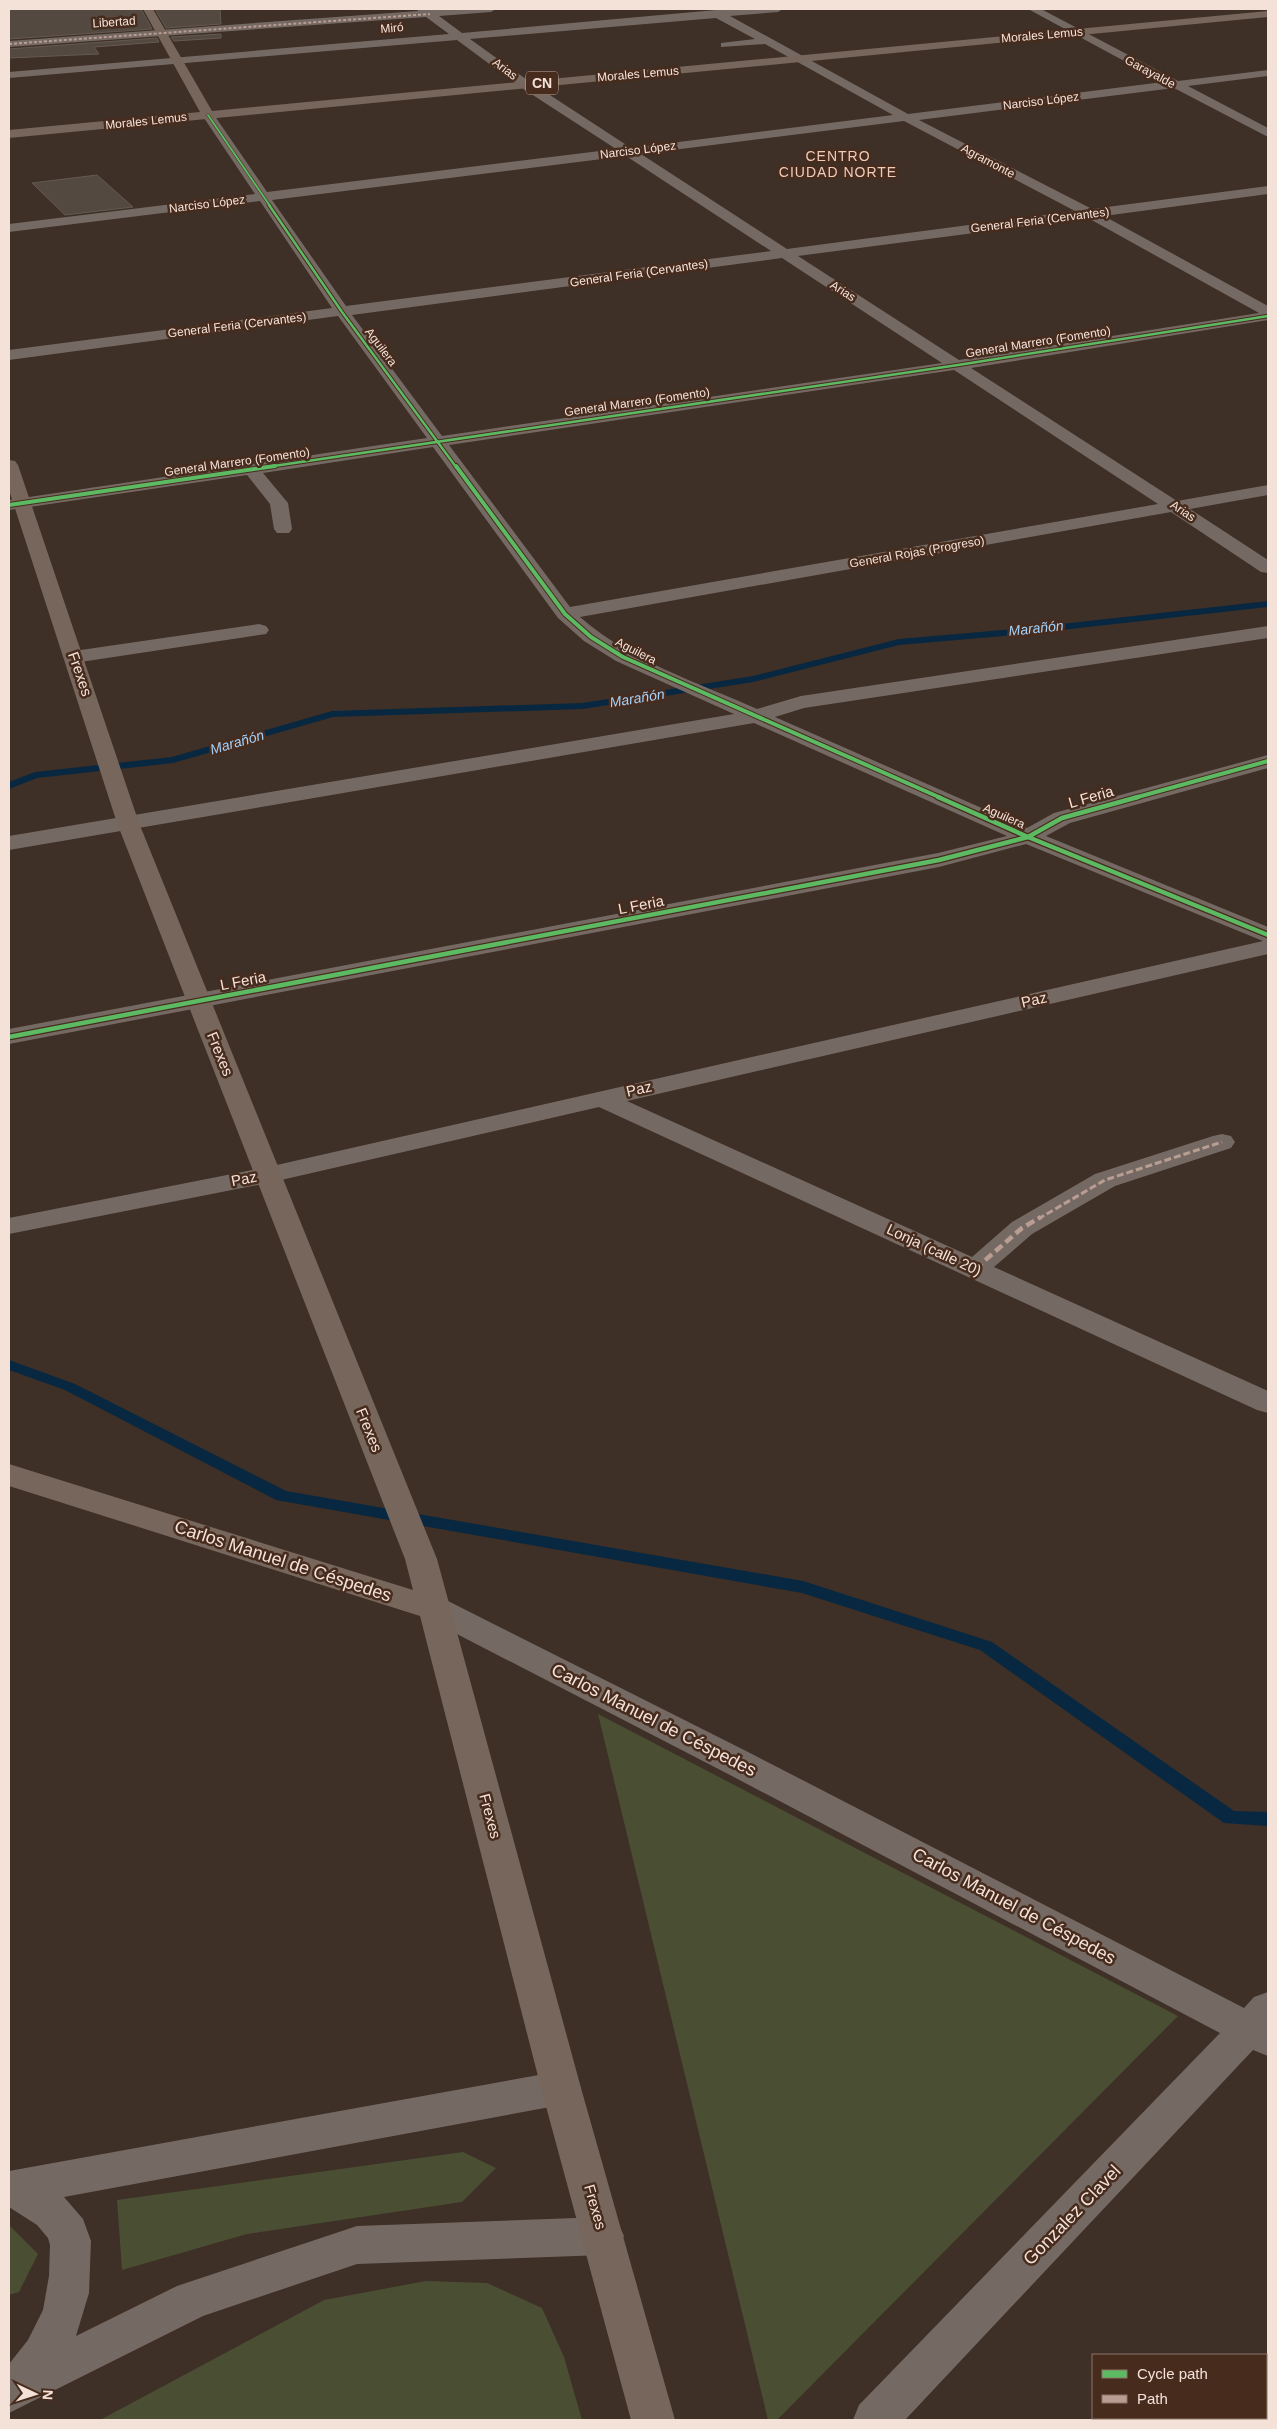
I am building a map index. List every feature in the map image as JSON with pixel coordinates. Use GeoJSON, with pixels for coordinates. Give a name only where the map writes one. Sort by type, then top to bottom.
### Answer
{"type":"FeatureCollection","features":[{"type":"Feature","properties":{"kind":"main road","name":"Aguilera"},"geometry":{"type":"LineString","coordinates":[[148,9],[208,115]]}},
{"type":"Feature","properties":{"kind":"main road","name":"Morales Lemus"},"geometry":{"type":"LineString","coordinates":[[9,134],[1268,14]]}},
{"type":"Feature","properties":{"kind":"main road","name":"Frexes"},"geometry":{"type":"LineString","coordinates":[[9,465],[15,504],[74,657],[128,822],[421,1559],[436,1609],[561,2088],[653,2420]]}},
{"type":"Feature","properties":{"kind":"main road","name":"Carlos Manuel de Céspedes"},"geometry":{"type":"LineString","coordinates":[[9,1475],[436,1609]]}},
{"type":"Feature","properties":{"kind":"street","name":"Libertad"},"geometry":{"type":"LineString","coordinates":[[9,44],[426,11],[492,9]]}},
{"type":"Feature","properties":{"kind":"street","name":"Miró"},"geometry":{"type":"LineString","coordinates":[[9,75],[461,36],[713,11],[778,9]]}},
{"type":"Feature","properties":{"kind":"street","name":"Garayalde"},"geometry":{"type":"LineString","coordinates":[[1033,9],[1268,133]]}},
{"type":"Feature","properties":{"kind":"street","name":"Arias"},"geometry":{"type":"LineString","coordinates":[[426,11],[526,85],[958,364],[1268,568]]}},
{"type":"Feature","properties":{"kind":"street","name":"Agramonte"},"geometry":{"type":"LineString","coordinates":[[713,11],[907,118],[1089,213],[1268,312]]}},
{"type":"Feature","properties":{"kind":"street"},"geometry":{"type":"LineString","coordinates":[[725,45],[766,41]]}},
{"type":"Feature","properties":{"kind":"street","name":"Narciso López"},"geometry":{"type":"LineString","coordinates":[[9,228],[1268,73]]}},
{"type":"Feature","properties":{"kind":"street","name":"Aguilera"},"geometry":{"type":"LineString","coordinates":[[208,115],[342,312],[565,614],[591,637],[623,657],[675,681],[1028,838],[1268,935]]}},
{"type":"Feature","properties":{"kind":"street","name":"General Feria (Cervantes)"},"geometry":{"type":"LineString","coordinates":[[9,355],[1268,190]]}},
{"type":"Feature","properties":{"kind":"street","name":"General Marrero (Fomento)"},"geometry":{"type":"LineString","coordinates":[[15,504],[439,442],[1268,316]]}},
{"type":"Feature","properties":{"kind":"street"},"geometry":{"type":"LineString","coordinates":[[252,470],[279,503],[283,529]]}},
{"type":"Feature","properties":{"kind":"street","name":"General Rojas (Progreso)"},"geometry":{"type":"LineString","coordinates":[[565,614],[1268,490]]}},
{"type":"Feature","properties":{"kind":"street"},"geometry":{"type":"LineString","coordinates":[[74,657],[259,630]]}},
{"type":"Feature","properties":{"kind":"street"},"geometry":{"type":"LineString","coordinates":[[9,843],[753,716],[801,702],[1268,632]]}},
{"type":"Feature","properties":{"kind":"street","name":"L Feria"},"geometry":{"type":"LineString","coordinates":[[9,1037],[939,860],[1028,838],[1062,818],[1268,761]]}},
{"type":"Feature","properties":{"kind":"street","name":"Paz"},"geometry":{"type":"LineString","coordinates":[[9,1226],[268,1174],[1268,947]]}},
{"type":"Feature","properties":{"kind":"street","name":"Lonja (calle 20)"},"geometry":{"type":"LineString","coordinates":[[600,1098],[1268,1403]]}},
{"type":"Feature","properties":{"kind":"street"},"geometry":{"type":"LineString","coordinates":[[975,1269],[1022,1228],[1105,1180],[1222,1142]]}},
{"type":"Feature","properties":{"kind":"street","name":"Carlos Manuel de Céspedes"},"geometry":{"type":"LineString","coordinates":[[436,1609],[1262,2025]]}},
{"type":"Feature","properties":{"kind":"street","name":"Gonzalez Clavel"},"geometry":{"type":"LineString","coordinates":[[875,2420],[1262,2025]]}},
{"type":"Feature","properties":{"kind":"street"},"geometry":{"type":"LineString","coordinates":[[12,2189],[561,2088]]}},
{"type":"Feature","properties":{"kind":"street"},"geometry":{"type":"LineString","coordinates":[[10,2392],[40,2362],[64,2317],[71,2274],[70,2233],[51,2210],[12,2189]]}},
{"type":"Feature","properties":{"kind":"street"},"geometry":{"type":"LineString","coordinates":[[10,2392],[192,2300],[357,2246],[603,2236]]}},
{"type":"Feature","properties":{"kind":"green space"},"geometry":{"type":"Polygon","coordinates":[[[598,1714],[1178,2016],[777,2420],[768,2420],[598,1714]]]}},
{"type":"Feature","properties":{"kind":"green space"},"geometry":{"type":"Polygon","coordinates":[[[463,2152],[496,2168],[462,2202],[247,2234],[122,2270],[117,2200],[463,2152]]]}},
{"type":"Feature","properties":{"kind":"green space"},"geometry":{"type":"Polygon","coordinates":[[[9,2225],[38,2254],[19,2292],[9,2295],[9,2225]]]}},
{"type":"Feature","properties":{"kind":"green space"},"geometry":{"type":"Polygon","coordinates":[[[426,2281],[487,2283],[542,2308],[564,2357],[582,2420],[100,2420],[324,2300],[426,2281]]]}},
{"type":"Feature","properties":{"kind":"building"},"geometry":{"type":"Polygon","coordinates":[[[9,9],[141,9],[152,29],[9,39],[9,9]]]}},
{"type":"Feature","properties":{"kind":"building"},"geometry":{"type":"Polygon","coordinates":[[[155,9],[220,9],[221,24],[166,28],[155,9]]]}},
{"type":"Feature","properties":{"kind":"building"},"geometry":{"type":"Polygon","coordinates":[[[221,34],[221,38],[174,41],[171,37],[221,34]]]}},
{"type":"Feature","properties":{"kind":"building"},"geometry":{"type":"Polygon","coordinates":[[[157,38],[159,42],[94,47],[99,54],[9,58],[9,49],[157,38]]]}},
{"type":"Feature","properties":{"kind":"building"},"geometry":{"type":"Polygon","coordinates":[[[97,175],[133,207],[65,215],[32,183],[97,175]]]}},
{"type":"Feature","properties":{"kind":"waterway","name":"Marañón"},"geometry":{"type":"LineString","coordinates":[[9,786],[35,775],[173,760],[332,714],[583,706],[753,679],[899,642],[1015,632],[1268,604]]}},
{"type":"Feature","properties":{"kind":"waterway"},"geometry":{"type":"LineString","coordinates":[[9,1365],[70,1387],[282,1496],[803,1587],[986,1646],[1230,1818],[1268,1819]]}},
{"type":"Feature","properties":{"kind":"marked path"},"geometry":{"type":"LineString","coordinates":[[9,44],[430,14]]}},
{"type":"Feature","properties":{"kind":"marked path"},"geometry":{"type":"LineString","coordinates":[[975,1269],[1022,1228],[1105,1180],[1222,1142]]}},
{"type":"Feature","properties":{"kind":"cycle path"},"geometry":{"type":"LineString","coordinates":[[208,115],[342,312],[565,614],[591,637],[623,657],[1028,837],[1268,935]]}},
{"type":"Feature","properties":{"kind":"cycle path"},"geometry":{"type":"LineString","coordinates":[[9,505],[958,365],[1268,316]]}},
{"type":"Feature","properties":{"kind":"cycle path"},"geometry":{"type":"LineString","coordinates":[[9,1037],[939,860],[1028,837],[1062,818],[1268,761]]}},
{"type":"Feature","properties":{"kind":"district","name":"CENTRO CIUDAD NORTE"},"geometry":{"type":"Point","coordinates":[838,164]}}]}
